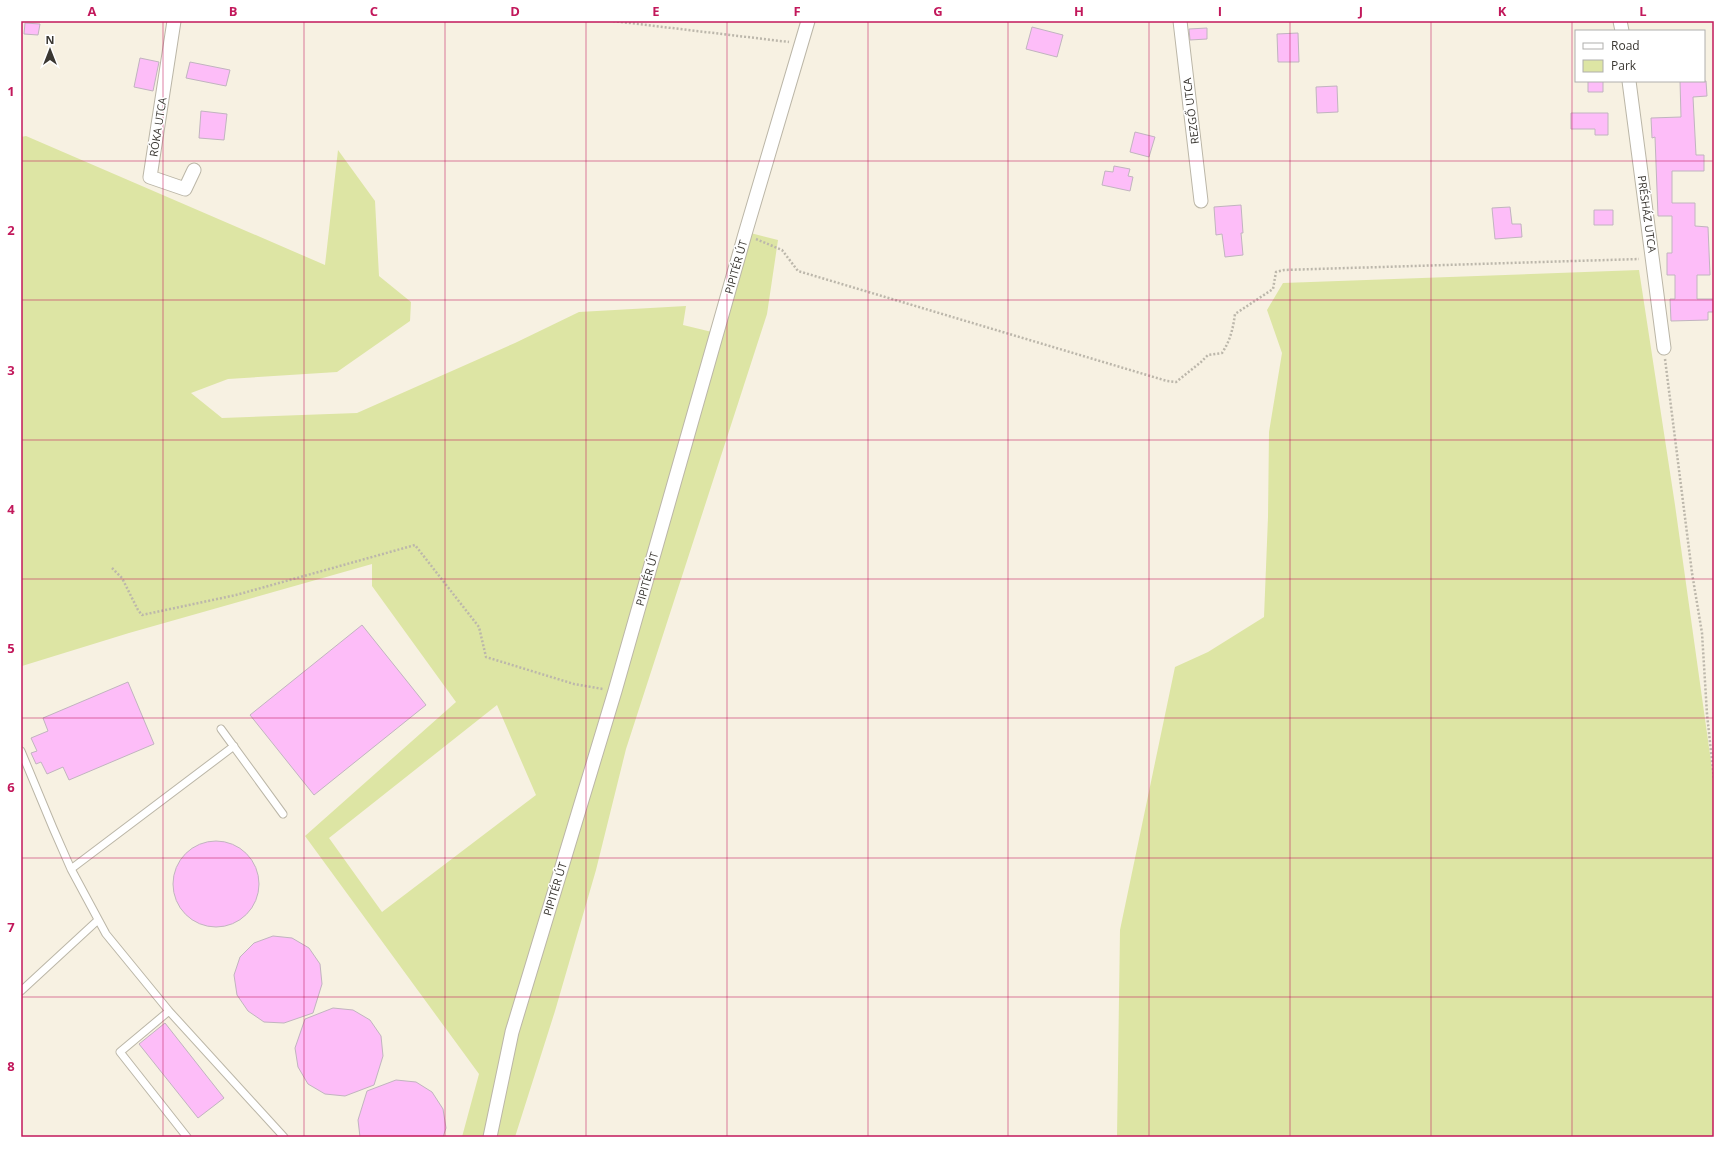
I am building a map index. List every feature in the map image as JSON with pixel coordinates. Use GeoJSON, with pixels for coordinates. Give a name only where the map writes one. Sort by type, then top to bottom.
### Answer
{"type":"FeatureCollection","features":[{"type":"Feature","properties":{"kind":"street","name":"RÓKA UTCA"},"geometry":{"type":"LineString","coordinates":[[174,21],[150,177],[185,188],[194,170]]}},
{"type":"Feature","properties":{"kind":"street","name":"PIPITÉR ÚT"},"geometry":{"type":"LineString","coordinates":[[490,1137],[512,1032],[615,691],[745,234],[808,21]]}},
{"type":"Feature","properties":{"kind":"street","name":"REZGŐ UTCA"},"geometry":{"type":"LineString","coordinates":[[1180,21],[1202,201]]}},
{"type":"Feature","properties":{"kind":"street","name":"PRÉSHÁZ UTCA"},"geometry":{"type":"LineString","coordinates":[[1629,82],[1664,348]]}},
{"type":"Feature","properties":{"kind":"lane"},"geometry":{"type":"LineString","coordinates":[[221,729],[283,814]]}},
{"type":"Feature","properties":{"kind":"lane"},"geometry":{"type":"LineString","coordinates":[[72,869],[234,746]]}},
{"type":"Feature","properties":{"kind":"lane"},"geometry":{"type":"LineString","coordinates":[[21,750],[53,828],[72,869],[98,920],[113,944],[169,1011],[284,1137]]}},
{"type":"Feature","properties":{"kind":"lane"},"geometry":{"type":"LineString","coordinates":[[21,991],[98,920]]}},
{"type":"Feature","properties":{"kind":"lane"},"geometry":{"type":"LineString","coordinates":[[169,1011],[120,1052],[187,1137]]}},
{"type":"Feature","properties":{"kind":"path"},"geometry":{"type":"LineString","coordinates":[[613,21],[801,44]]}},
{"type":"Feature","properties":{"kind":"path"},"geometry":{"type":"LineString","coordinates":[[745,234],[782,250],[798,271],[1167,381],[1176,382],[1202,362],[1208,355],[1222,353],[1228,344],[1232,332],[1235,314],[1273,289],[1276,272],[1284,270],[1653,258]]}},
{"type":"Feature","properties":{"kind":"path"},"geometry":{"type":"LineString","coordinates":[[1664,348],[1692,573],[1702,633],[1707,714],[1714,780]]}},
{"type":"Feature","properties":{"kind":"path"},"geometry":{"type":"LineString","coordinates":[[112,568],[122,578],[142,615],[236,594],[415,545],[479,627],[486,657],[574,684],[615,691]]}},
{"type":"Feature","properties":{"kind":"green space"},"geometry":{"type":"Polygon","coordinates":[[[26,136],[325,265],[338,150],[375,201],[379,276],[411,302],[410,321],[337,372],[228,379],[191,393],[222,418],[357,413],[515,343],[579,312],[686,306],[683,325],[712,332],[739,230],[778,240],[767,314],[626,749],[596,870],[555,1011],[515,1137],[462,1137],[479,1074],[305,836],[456,702],[372,586],[372,564],[129,633],[22,666],[21,686],[21,137],[26,136]],[[497,705],[329,838],[382,912],[536,795],[497,705]]]}},
{"type":"Feature","properties":{"kind":"green space"},"geometry":{"type":"Polygon","coordinates":[[[1639,270],[1675,505],[1714,783],[1714,1137],[1117,1137],[1120,930],[1175,667],[1208,652],[1264,617],[1268,517],[1269,432],[1282,353],[1267,310],[1283,283],[1639,270]]]}},
{"type":"Feature","properties":{"kind":"building"},"geometry":{"type":"Polygon","coordinates":[[[25,23],[40,24],[38,35],[24,34],[25,23]]]}},
{"type":"Feature","properties":{"kind":"building"},"geometry":{"type":"Polygon","coordinates":[[[1032,27],[1063,35],[1057,57],[1026,49],[1032,27]]]}},
{"type":"Feature","properties":{"kind":"building"},"geometry":{"type":"Polygon","coordinates":[[[1207,28],[1207,39],[1190,40],[1189,29],[1207,28]]]}},
{"type":"Feature","properties":{"kind":"building"},"geometry":{"type":"Polygon","coordinates":[[[1298,33],[1299,62],[1278,62],[1277,34],[1298,33]]]}},
{"type":"Feature","properties":{"kind":"building"},"geometry":{"type":"Polygon","coordinates":[[[140,58],[159,62],[153,91],[134,87],[140,58]]]}},
{"type":"Feature","properties":{"kind":"building"},"geometry":{"type":"Polygon","coordinates":[[[190,62],[230,70],[226,86],[186,78],[190,62]]]}},
{"type":"Feature","properties":{"kind":"building"},"geometry":{"type":"Polygon","coordinates":[[[1706,81],[1707,96],[1693,97],[1696,155],[1704,155],[1704,171],[1672,171],[1672,203],[1695,203],[1695,226],[1708,227],[1710,275],[1697,275],[1697,299],[1714,299],[1714,312],[1708,312],[1708,320],[1671,321],[1670,299],[1675,299],[1675,275],[1667,275],[1667,253],[1672,253],[1672,216],[1658,216],[1655,137],[1652,138],[1651,118],[1681,117],[1680,82],[1706,81]]]}},
{"type":"Feature","properties":{"kind":"building"},"geometry":{"type":"Polygon","coordinates":[[[1588,82],[1603,82],[1603,92],[1588,92],[1588,82]]]}},
{"type":"Feature","properties":{"kind":"building"},"geometry":{"type":"Polygon","coordinates":[[[1337,86],[1338,112],[1317,113],[1316,87],[1337,86]]]}},
{"type":"Feature","properties":{"kind":"building"},"geometry":{"type":"Polygon","coordinates":[[[201,111],[227,114],[224,140],[199,138],[201,111]]]}},
{"type":"Feature","properties":{"kind":"building"},"geometry":{"type":"Polygon","coordinates":[[[1571,113],[1608,113],[1608,135],[1595,135],[1595,129],[1571,129],[1571,113]]]}},
{"type":"Feature","properties":{"kind":"building"},"geometry":{"type":"Polygon","coordinates":[[[1135,132],[1155,137],[1149,157],[1130,152],[1135,132]]]}},
{"type":"Feature","properties":{"kind":"building"},"geometry":{"type":"Polygon","coordinates":[[[1114,166],[1130,169],[1128,176],[1133,177],[1130,191],[1102,185],[1105,171],[1113,172],[1114,166]]]}},
{"type":"Feature","properties":{"kind":"building"},"geometry":{"type":"Polygon","coordinates":[[[1241,205],[1243,255],[1225,257],[1222,234],[1216,235],[1214,207],[1241,205]]]}},
{"type":"Feature","properties":{"kind":"building"},"geometry":{"type":"Polygon","coordinates":[[[1510,207],[1512,224],[1521,224],[1522,237],[1495,239],[1492,208],[1510,207]]]}},
{"type":"Feature","properties":{"kind":"building"},"geometry":{"type":"Polygon","coordinates":[[[1594,210],[1613,210],[1613,225],[1594,225],[1594,210]]]}},
{"type":"Feature","properties":{"kind":"building"},"geometry":{"type":"Polygon","coordinates":[[[362,625],[426,705],[314,795],[250,715],[362,625]]]}},
{"type":"Feature","properties":{"kind":"building"},"geometry":{"type":"Polygon","coordinates":[[[128,682],[154,744],[69,780],[63,767],[47,774],[41,762],[36,764],[31,753],[37,751],[31,738],[48,731],[43,718],[128,682]]]}},
{"type":"Feature","properties":{"kind":"building"},"geometry":{"type":"Polygon","coordinates":[[[208,841],[224,841],[233,844],[247,853],[256,867],[259,876],[259,892],[256,901],[247,915],[233,924],[224,927],[208,927],[192,920],[185,915],[180,908],[173,892],[173,876],[180,860],[185,853],[192,848],[208,841]]]}},
{"type":"Feature","properties":{"kind":"building"},"geometry":{"type":"Polygon","coordinates":[[[273,936],[292,938],[309,948],[320,964],[322,984],[313,1013],[284,1023],[264,1022],[248,1011],[237,995],[234,975],[240,957],[254,943],[273,936]]]}},
{"type":"Feature","properties":{"kind":"building"},"geometry":{"type":"Polygon","coordinates":[[[333,1008],[353,1010],[370,1020],[381,1036],[383,1056],[374,1085],[345,1096],[325,1094],[308,1084],[298,1067],[295,1048],[305,1019],[333,1008]]]}},
{"type":"Feature","properties":{"kind":"building"},"geometry":{"type":"Polygon","coordinates":[[[165,1023],[224,1098],[198,1118],[139,1044],[165,1023]]]}},
{"type":"Feature","properties":{"kind":"building"},"geometry":{"type":"Polygon","coordinates":[[[396,1080],[416,1082],[432,1092],[443,1109],[446,1128],[443,1137],[360,1137],[358,1120],[367,1091],[396,1080]]]}}]}
